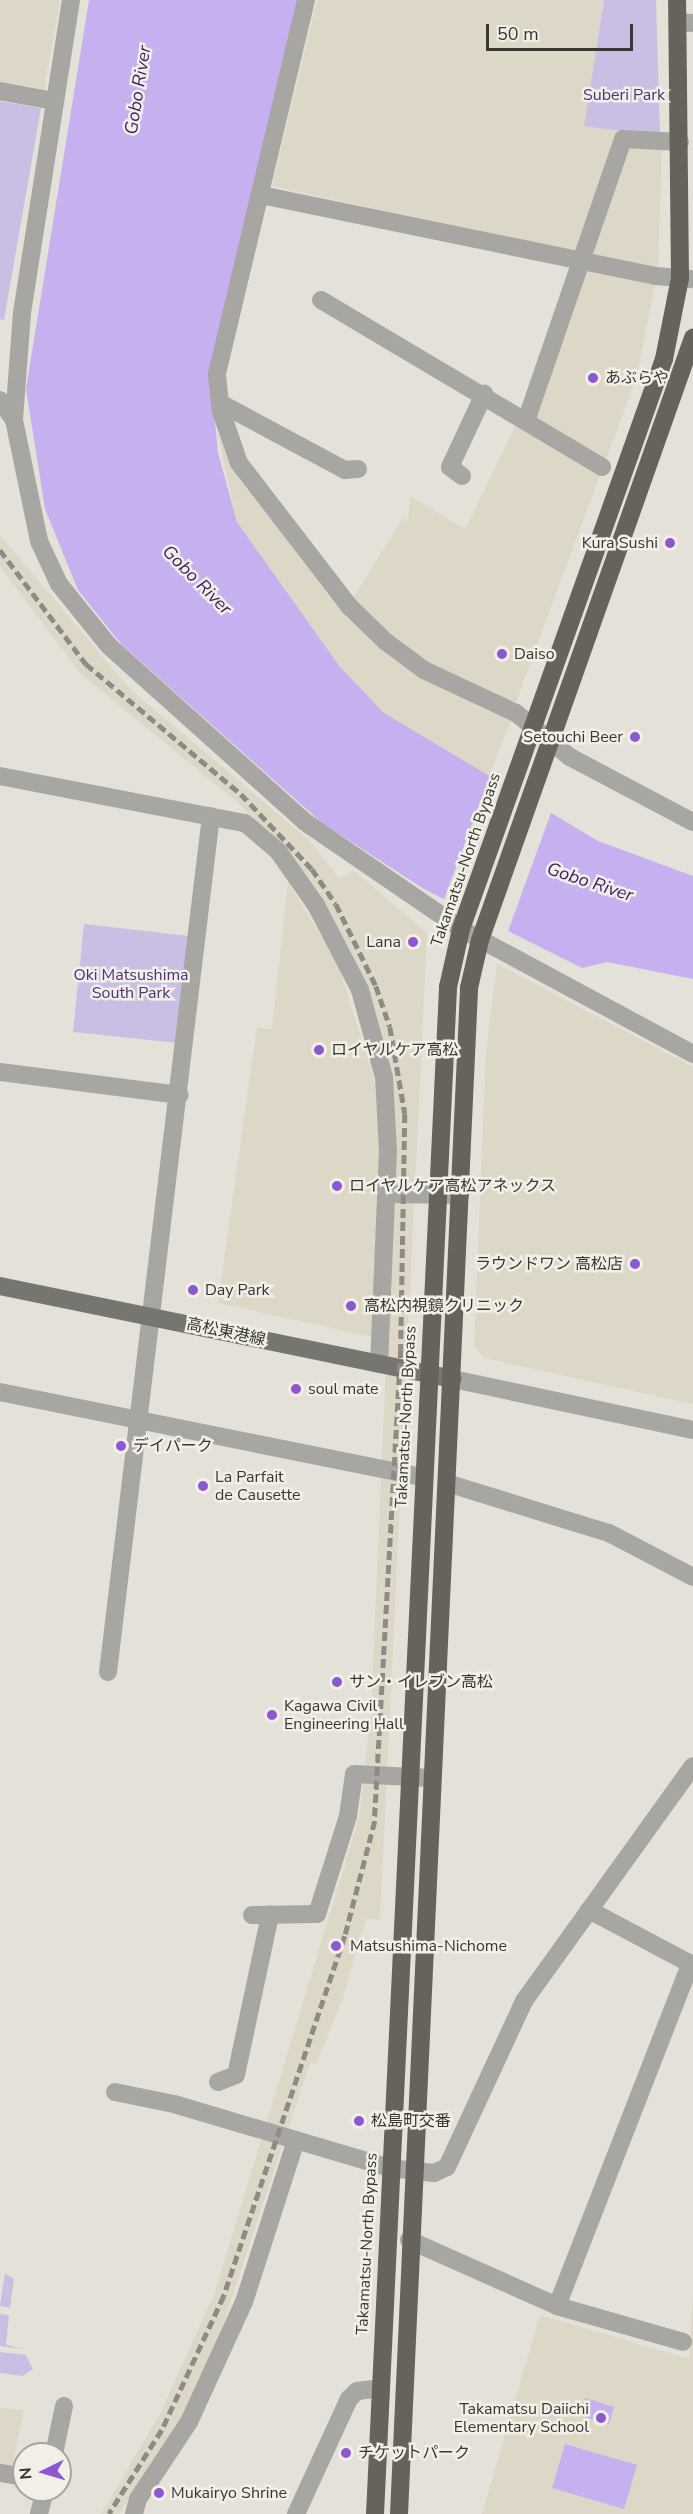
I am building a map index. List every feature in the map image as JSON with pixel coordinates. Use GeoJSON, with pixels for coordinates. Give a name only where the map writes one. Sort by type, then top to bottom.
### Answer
{"type":"FeatureCollection","features":[{"type":"Feature","properties":{"kind":"highway","name":"Takamatsu-North Bypass"},"geometry":{"type":"LineString","coordinates":[[375,2514],[410,1776],[434,1194],[444,1017],[464,922],[656,386],[686,278],[680,142],[685,22],[677,0]]}},
{"type":"Feature","properties":{"kind":"highway"},"geometry":{"type":"LineString","coordinates":[[399,2514],[411,2171],[453,1378],[466,1017],[483,932],[693,338]]}},
{"type":"Feature","properties":{"kind":"main road","name":"高松東港線"},"geometry":{"type":"LineString","coordinates":[[0,1286],[453,1378]]}},
{"type":"Feature","properties":{"kind":"street"},"geometry":{"type":"LineString","coordinates":[[71,0],[22,313],[14,420],[39,541],[83,618],[304,822],[464,922],[693,1054]]}},
{"type":"Feature","properties":{"kind":"street"},"geometry":{"type":"LineString","coordinates":[[306,0],[217,375],[220,403],[239,463],[350,607],[424,670],[533,725],[551,745],[693,822]]}},
{"type":"Feature","properties":{"kind":"street"},"geometry":{"type":"LineString","coordinates":[[0,91],[54,101]]}},
{"type":"Feature","properties":{"kind":"street"},"geometry":{"type":"LineString","coordinates":[[526,421],[584,262],[623,139],[680,142]]}},
{"type":"Feature","properties":{"kind":"street"},"geometry":{"type":"LineString","coordinates":[[261,195],[584,262],[686,278]]}},
{"type":"Feature","properties":{"kind":"street"},"geometry":{"type":"LineString","coordinates":[[321,300],[484,394],[602,466]]}},
{"type":"Feature","properties":{"kind":"street"},"geometry":{"type":"LineString","coordinates":[[462,476],[450,467],[484,394]]}},
{"type":"Feature","properties":{"kind":"street"},"geometry":{"type":"LineString","coordinates":[[0,400],[14,420]]}},
{"type":"Feature","properties":{"kind":"street"},"geometry":{"type":"LineString","coordinates":[[220,403],[345,471],[358,470]]}},
{"type":"Feature","properties":{"kind":"street"},"geometry":{"type":"LineString","coordinates":[[0,776],[211,816],[254,827],[278,851],[346,959],[370,1019],[384,1077],[387,1194],[379,1364]]}},
{"type":"Feature","properties":{"kind":"street"},"geometry":{"type":"LineString","coordinates":[[108,1672],[154,1318],[211,816]]}},
{"type":"Feature","properties":{"kind":"street"},"geometry":{"type":"LineString","coordinates":[[0,1072],[180,1095]]}},
{"type":"Feature","properties":{"kind":"street"},"geometry":{"type":"LineString","coordinates":[[387,1194],[460,1195]]}},
{"type":"Feature","properties":{"kind":"street"},"geometry":{"type":"LineString","coordinates":[[453,1378],[693,1430]]}},
{"type":"Feature","properties":{"kind":"street"},"geometry":{"type":"LineString","coordinates":[[0,1392],[423,1477]]}},
{"type":"Feature","properties":{"kind":"street"},"geometry":{"type":"LineString","coordinates":[[447,1483],[609,1533],[693,1577]]}},
{"type":"Feature","properties":{"kind":"street"},"geometry":{"type":"LineString","coordinates":[[115,2092],[296,2140],[390,2168],[434,2173],[455,2159],[524,2001],[693,1766]]}},
{"type":"Feature","properties":{"kind":"street"},"geometry":{"type":"LineString","coordinates":[[218,2082],[236,2075],[261,1915],[317,1914],[348,1816],[354,1774],[431,1778]]}},
{"type":"Feature","properties":{"kind":"street"},"geometry":{"type":"LineString","coordinates":[[557,2306],[691,1964],[589,1910]]}},
{"type":"Feature","properties":{"kind":"street"},"geometry":{"type":"LineString","coordinates":[[134,2514],[138,2499],[189,2422],[244,2302],[296,2140]]}},
{"type":"Feature","properties":{"kind":"street"},"geometry":{"type":"LineString","coordinates":[[409,2240],[557,2306],[682,2342]]}},
{"type":"Feature","properties":{"kind":"street"},"geometry":{"type":"LineString","coordinates":[[296,2514],[349,2399],[357,2391],[380,2388]]}},
{"type":"Feature","properties":{"kind":"street"},"geometry":{"type":"LineString","coordinates":[[56,2442],[64,2406]]}},
{"type":"Feature","properties":{"kind":"shaded area"},"geometry":{"type":"Polygon","coordinates":[[[0,0],[60,0],[44,90],[0,82],[0,0]]]}},
{"type":"Feature","properties":{"kind":"shaded area"},"geometry":{"type":"Polygon","coordinates":[[[317,0],[604,0],[584,125],[620,130],[582,254],[272,186],[317,0]]]}},
{"type":"Feature","properties":{"kind":"shaded area"},"geometry":{"type":"Polygon","coordinates":[[[626,142],[662,145],[658,271],[589,257],[626,142]]]}},
{"type":"Feature","properties":{"kind":"shaded area"},"geometry":{"type":"Polygon","coordinates":[[[584,269],[655,285],[637,376],[605,462],[531,419],[584,269]]]}},
{"type":"Feature","properties":{"kind":"shaded area"},"geometry":{"type":"Polygon","coordinates":[[[215,421],[237,466],[343,607],[512,718],[488,778],[384,714],[340,667],[237,522],[215,421]]]}},
{"type":"Feature","properties":{"kind":"shaded area"},"geometry":{"type":"Polygon","coordinates":[[[517,423],[601,472],[514,707],[426,665],[352,600],[403,518],[408,520],[410,496],[465,529],[517,423]]]}},
{"type":"Feature","properties":{"kind":"shaded area"},"geometry":{"type":"Polygon","coordinates":[[[0,535],[129,688],[310,841],[340,879],[353,870],[427,933],[380,1919],[366,1919],[342,2001],[316,2064],[310,2063],[217,2343],[179,2423],[119,2514],[101,2514],[160,2414],[215,2292],[359,1818],[371,1713],[396,1132],[392,1077],[377,1017],[353,956],[323,902],[282,847],[237,802],[81,674],[0,566],[0,535]]]}},
{"type":"Feature","properties":{"kind":"shaded area"},"geometry":{"type":"Polygon","coordinates":[[[288,882],[338,964],[374,1079],[381,1149],[373,1337],[218,1303],[257,1028],[272,1029],[288,882]]]}},
{"type":"Feature","properties":{"kind":"shaded area"},"geometry":{"type":"Polygon","coordinates":[[[497,964],[693,1067],[693,1404],[484,1358],[474,1346],[486,1052],[497,964]]]}},
{"type":"Feature","properties":{"kind":"shaded area","name":"Takamatsu Daiichi Elementary School"},"geometry":{"type":"Polygon","coordinates":[[[693,2295],[693,2514],[482,2514],[540,2315],[689,2359],[693,2295]]]}},
{"type":"Feature","properties":{"kind":"shaded area"},"geometry":{"type":"Polygon","coordinates":[[[0,2408],[24,2410],[17,2442],[12,2442],[11,2471],[0,2469],[0,2408]]]}},
{"type":"Feature","properties":{"kind":"green space","name":"Suberi Park"},"geometry":{"type":"Polygon","coordinates":[[[604,0],[656,0],[660,136],[584,126],[604,0]]]}},
{"type":"Feature","properties":{"kind":"green space"},"geometry":{"type":"Polygon","coordinates":[[[0,101],[41,108],[4,320],[0,319],[0,101]]]}},
{"type":"Feature","properties":{"kind":"green space","name":"Oki Matsushima South Park"},"geometry":{"type":"Polygon","coordinates":[[[84,924],[189,936],[178,1043],[73,1032],[84,924]]]}},
{"type":"Feature","properties":{"kind":"green space"},"geometry":{"type":"Polygon","coordinates":[[[5,2273],[14,2279],[10,2308],[0,2306],[5,2273]]]}},
{"type":"Feature","properties":{"kind":"green space"},"geometry":{"type":"Polygon","coordinates":[[[0,2314],[9,2315],[6,2345],[25,2349],[0,2346],[0,2314]]]}},
{"type":"Feature","properties":{"kind":"green space"},"geometry":{"type":"Polygon","coordinates":[[[0,2352],[26,2355],[33,2369],[23,2376],[0,2373],[0,2352]]]}},
{"type":"Feature","properties":{"kind":"water","name":"Gobo River"},"geometry":{"type":"Polygon","coordinates":[[[89,0],[297,0],[211,379],[218,453],[237,522],[340,667],[384,713],[598,841],[693,876],[693,979],[607,962],[582,968],[424,889],[322,823],[122,645],[78,590],[45,509],[26,389],[89,0]]]}},
{"type":"Feature","properties":{"kind":"water"},"geometry":{"type":"Polygon","coordinates":[[[585,2398],[614,2407],[609,2424],[580,2416],[585,2398]]]}},
{"type":"Feature","properties":{"kind":"water"},"geometry":{"type":"Polygon","coordinates":[[[565,2444],[637,2465],[624,2509],[552,2488],[565,2444]]]}},
{"type":"Feature","properties":{"kind":"pier"},"geometry":{"type":"Polygon","coordinates":[[[490,776],[552,810],[507,934],[443,902],[490,776]]]}},
{"type":"Feature","properties":{"kind":"railway"},"geometry":{"type":"LineString","coordinates":[[0,550],[86,664],[241,794],[312,869],[336,904],[376,986],[390,1027],[405,1114],[401,1349],[375,1821],[345,1936],[224,2296],[162,2430],[109,2514]]}},
{"type":"Feature","properties":{"kind":"place","name":"あぶらや"},"geometry":{"type":"Point","coordinates":[593,378]}},
{"type":"Feature","properties":{"kind":"place","name":"Kura Sushi"},"geometry":{"type":"Point","coordinates":[670,543]}},
{"type":"Feature","properties":{"kind":"place","name":"Daiso"},"geometry":{"type":"Point","coordinates":[502,654]}},
{"type":"Feature","properties":{"kind":"place","name":"Setouchi Beer"},"geometry":{"type":"Point","coordinates":[635,737]}},
{"type":"Feature","properties":{"kind":"place","name":"Lana"},"geometry":{"type":"Point","coordinates":[413,942]}},
{"type":"Feature","properties":{"kind":"place","name":"ロイヤルケア高松"},"geometry":{"type":"Point","coordinates":[319,1050]}},
{"type":"Feature","properties":{"kind":"place","name":"ロイヤルケア高松アネックス"},"geometry":{"type":"Point","coordinates":[337,1186]}},
{"type":"Feature","properties":{"kind":"place","name":"ラウンドワン 高松店"},"geometry":{"type":"Point","coordinates":[635,1264]}},
{"type":"Feature","properties":{"kind":"place","name":"Day Park"},"geometry":{"type":"Point","coordinates":[193,1290]}},
{"type":"Feature","properties":{"kind":"place","name":"高松内視鏡クリニック"},"geometry":{"type":"Point","coordinates":[351,1306]}},
{"type":"Feature","properties":{"kind":"place","name":"soul mate"},"geometry":{"type":"Point","coordinates":[296,1389]}},
{"type":"Feature","properties":{"kind":"place","name":"デイパーク"},"geometry":{"type":"Point","coordinates":[121,1446]}},
{"type":"Feature","properties":{"kind":"place","name":"La Parfait de Causette"},"geometry":{"type":"Point","coordinates":[203,1486]}},
{"type":"Feature","properties":{"kind":"place","name":"サン・イレブン高松"},"geometry":{"type":"Point","coordinates":[337,1682]}},
{"type":"Feature","properties":{"kind":"place","name":"Kagawa Civil Engineering Hall"},"geometry":{"type":"Point","coordinates":[272,1715]}},
{"type":"Feature","properties":{"kind":"place","name":"Matsushima-Nichome"},"geometry":{"type":"Point","coordinates":[336,1946]}},
{"type":"Feature","properties":{"kind":"place","name":"松島町交番"},"geometry":{"type":"Point","coordinates":[359,2121]}},
{"type":"Feature","properties":{"kind":"place","name":"Takamatsu Daiichi Elementary School"},"geometry":{"type":"Point","coordinates":[601,2418]}},
{"type":"Feature","properties":{"kind":"place","name":"チケットパーク"},"geometry":{"type":"Point","coordinates":[346,2453]}},
{"type":"Feature","properties":{"kind":"place","name":"Mukairyo Shrine"},"geometry":{"type":"Point","coordinates":[159,2493]}}]}
